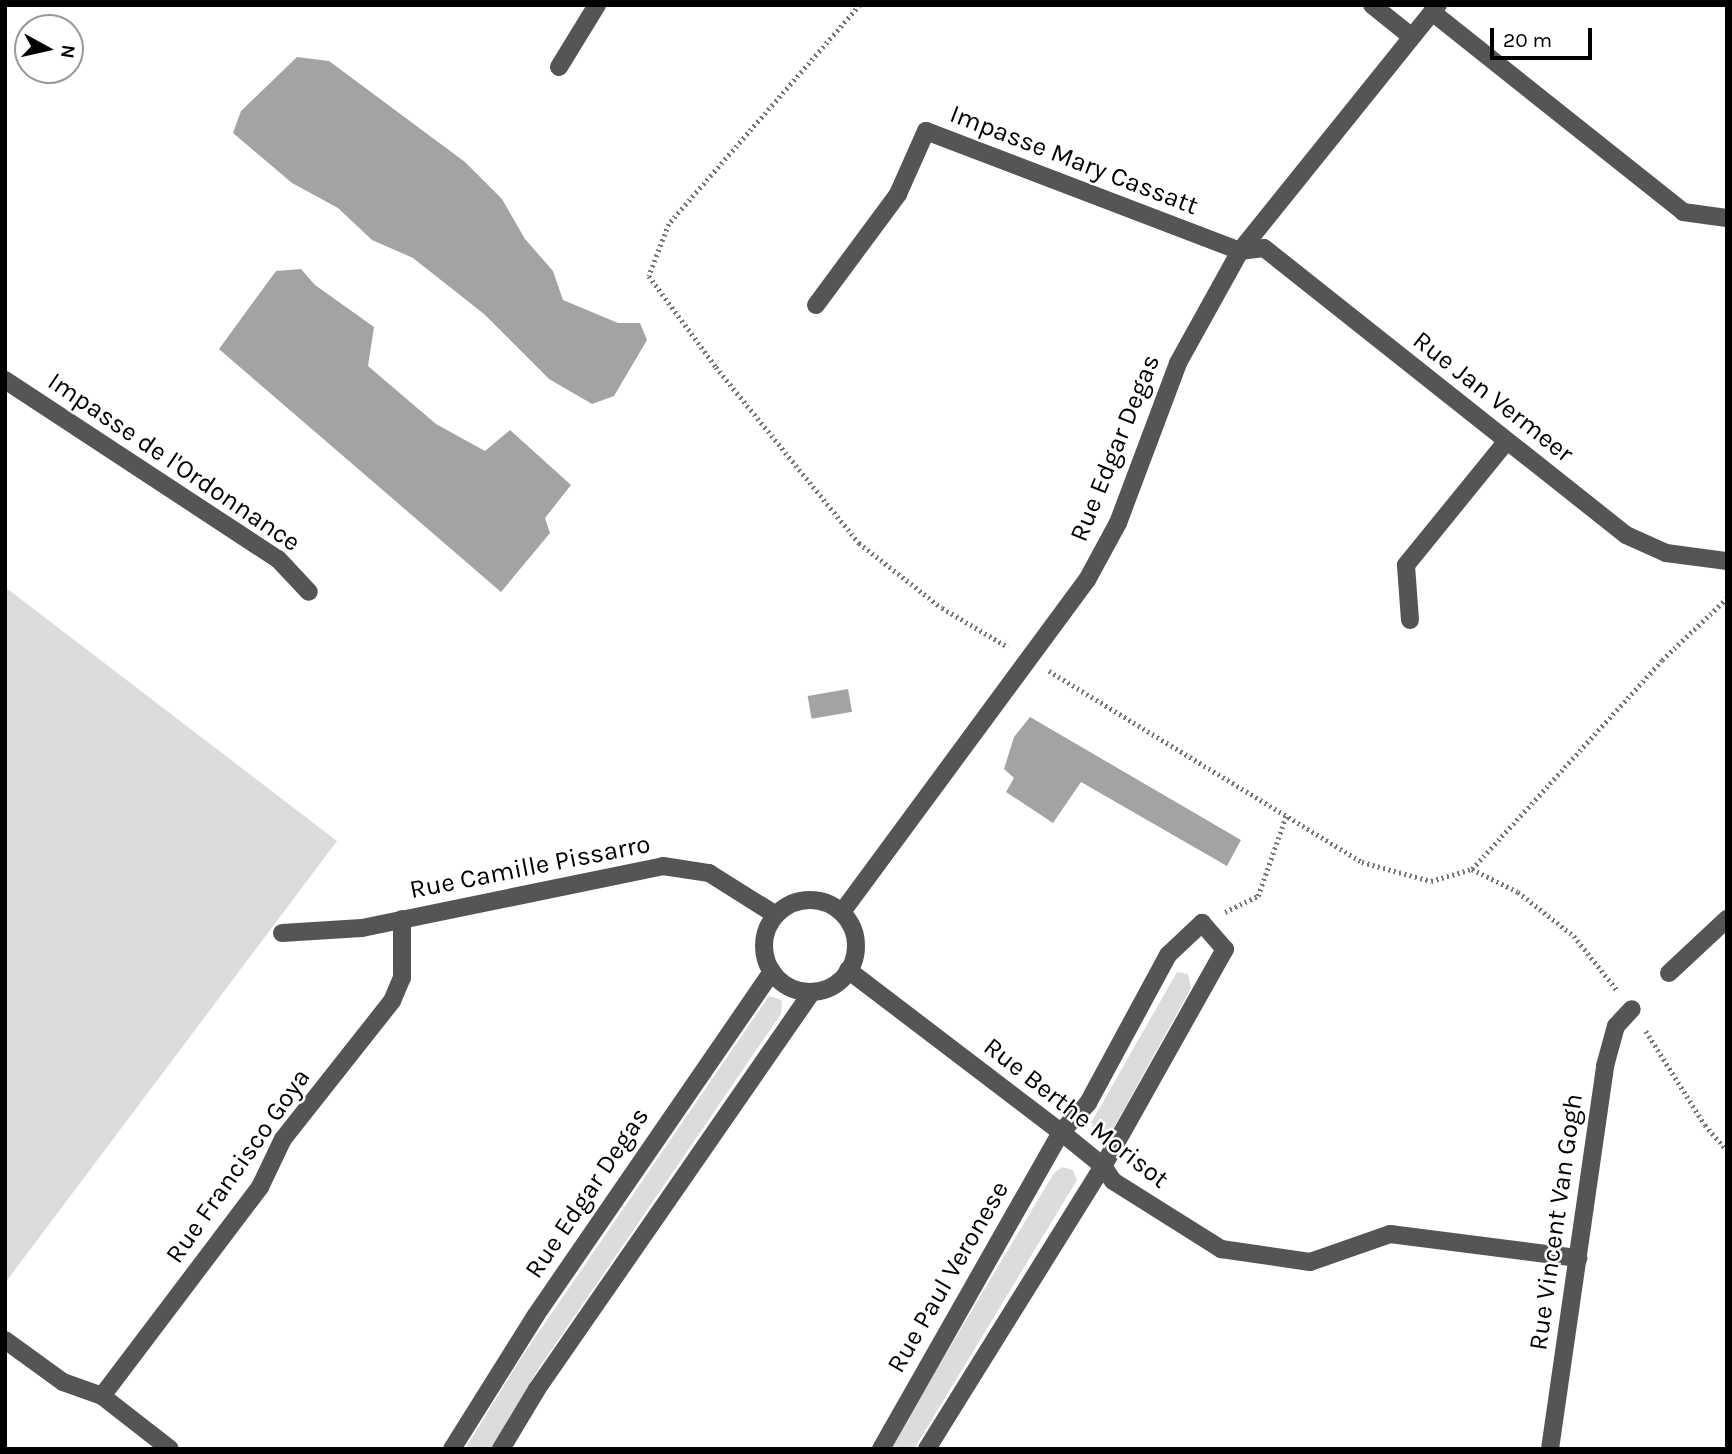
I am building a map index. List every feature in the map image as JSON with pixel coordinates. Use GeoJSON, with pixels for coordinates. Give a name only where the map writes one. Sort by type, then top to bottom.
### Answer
{"type":"FeatureCollection","features":[{"type":"Feature","properties":{"kind":"street"},"geometry":{"type":"LineString","coordinates":[[559,67],[597,5]]}},
{"type":"Feature","properties":{"kind":"street"},"geometry":{"type":"LineString","coordinates":[[1372,5],[1412,37]]}},
{"type":"Feature","properties":{"kind":"street"},"geometry":{"type":"LineString","coordinates":[[1435,9],[1683,212],[1727,218]]}},
{"type":"Feature","properties":{"kind":"street","name":"Rue Edgar Degas"},"geometry":{"type":"LineString","coordinates":[[842,912],[1087,580],[1118,523],[1178,363],[1240,251],[1435,9]]}},
{"type":"Feature","properties":{"kind":"street","name":"Impasse Mary Cassatt"},"geometry":{"type":"LineString","coordinates":[[816,305],[898,194],[926,131],[1240,251]]}},
{"type":"Feature","properties":{"kind":"street","name":"Rue Jan Vermeer"},"geometry":{"type":"LineString","coordinates":[[1240,251],[1264,248],[1626,535],[1665,553],[1727,561]]}},
{"type":"Feature","properties":{"kind":"street","name":"Impasse de l'Ordonnance"},"geometry":{"type":"LineString","coordinates":[[5,380],[278,559],[309,592]]}},
{"type":"Feature","properties":{"kind":"street"},"geometry":{"type":"LineString","coordinates":[[1410,620],[1406,565],[1506,442]]}},
{"type":"Feature","properties":{"kind":"street","name":"Rue Camille Pissarro"},"geometry":{"type":"LineString","coordinates":[[282,933],[362,928],[663,866],[709,873],[776,915]]}},
{"type":"Feature","properties":{"kind":"street"},"geometry":{"type":"LineString","coordinates":[[801,900],[823,902],[842,912],[855,938],[848,970],[828,988],[812,992],[790,986],[772,971],[764,941],[776,915],[801,900]]}},
{"type":"Feature","properties":{"kind":"street","name":"Rue Francisco Goya"},"geometry":{"type":"LineString","coordinates":[[102,1396],[260,1187],[283,1139],[392,1001],[402,978],[402,919]]}},
{"type":"Feature","properties":{"kind":"street"},"geometry":{"type":"LineString","coordinates":[[1669,972],[1727,919]]}},
{"type":"Feature","properties":{"kind":"street"},"geometry":{"type":"LineString","coordinates":[[927,1449],[1103,1166],[1225,949],[1202,923]]}},
{"type":"Feature","properties":{"kind":"street","name":"Rue Paul Veronese"},"geometry":{"type":"LineString","coordinates":[[881,1449],[1061,1132],[1088,1103],[1168,955],[1202,923]]}},
{"type":"Feature","properties":{"kind":"street","name":"Rue Berthe Morisot"},"geometry":{"type":"LineString","coordinates":[[848,970],[1061,1132],[1103,1166],[1113,1181],[1221,1249],[1310,1262],[1390,1234],[1578,1258]]}},
{"type":"Feature","properties":{"kind":"street","name":"Rue Edgar Degas"},"geometry":{"type":"LineString","coordinates":[[452,1449],[544,1303],[772,971]]}},
{"type":"Feature","properties":{"kind":"street"},"geometry":{"type":"LineString","coordinates":[[501,1449],[537,1389],[812,992]]}},
{"type":"Feature","properties":{"kind":"street","name":"Rue Vincent Van Gogh"},"geometry":{"type":"LineString","coordinates":[[1550,1449],[1605,1066],[1616,1026],[1632,1009]]}},
{"type":"Feature","properties":{"kind":"street"},"geometry":{"type":"LineString","coordinates":[[5,1340],[63,1382],[102,1396],[170,1449]]}},
{"type":"Feature","properties":{"kind":"path"},"geometry":{"type":"LineString","coordinates":[[1202,923],[1258,896],[1286,816]]}},
{"type":"Feature","properties":{"kind":"shaded area"},"geometry":{"type":"Polygon","coordinates":[[[297,57],[329,61],[465,162],[502,199],[525,239],[553,271],[563,300],[618,323],[640,323],[647,340],[614,396],[592,404],[549,379],[484,314],[413,258],[372,240],[338,208],[292,183],[233,133],[241,111],[297,57]]]}},
{"type":"Feature","properties":{"kind":"shaded area"},"geometry":{"type":"Polygon","coordinates":[[[301,269],[315,285],[374,327],[368,366],[436,424],[485,451],[510,430],[571,485],[545,518],[550,533],[501,592],[219,349],[276,271],[301,269]]]}},
{"type":"Feature","properties":{"kind":"shaded area"},"geometry":{"type":"Polygon","coordinates":[[[5,587],[337,841],[5,1283],[5,587]]]}},
{"type":"Feature","properties":{"kind":"shaded area"},"geometry":{"type":"Polygon","coordinates":[[[848,689],[852,712],[812,719],[808,696],[848,689]]]}},
{"type":"Feature","properties":{"kind":"shaded area"},"geometry":{"type":"Polygon","coordinates":[[[1030,717],[1241,840],[1227,866],[1081,782],[1053,823],[1006,792],[1014,778],[1004,769],[1014,737],[1030,717]]]}},
{"type":"Feature","properties":{"kind":"shaded area"},"geometry":{"type":"Polygon","coordinates":[[[1177,972],[1188,974],[1191,988],[1112,1131],[1107,1138],[1096,1137],[1091,1123],[1177,972]]]}},
{"type":"Feature","properties":{"kind":"shaded area"},"geometry":{"type":"Polygon","coordinates":[[[769,996],[782,1000],[781,1014],[537,1371],[491,1449],[465,1449],[519,1361],[769,996]]]}},
{"type":"Feature","properties":{"kind":"shaded area"},"geometry":{"type":"Polygon","coordinates":[[[1062,1167],[1073,1170],[1077,1180],[914,1449],[889,1449],[1054,1173],[1062,1167]]]}}]}
